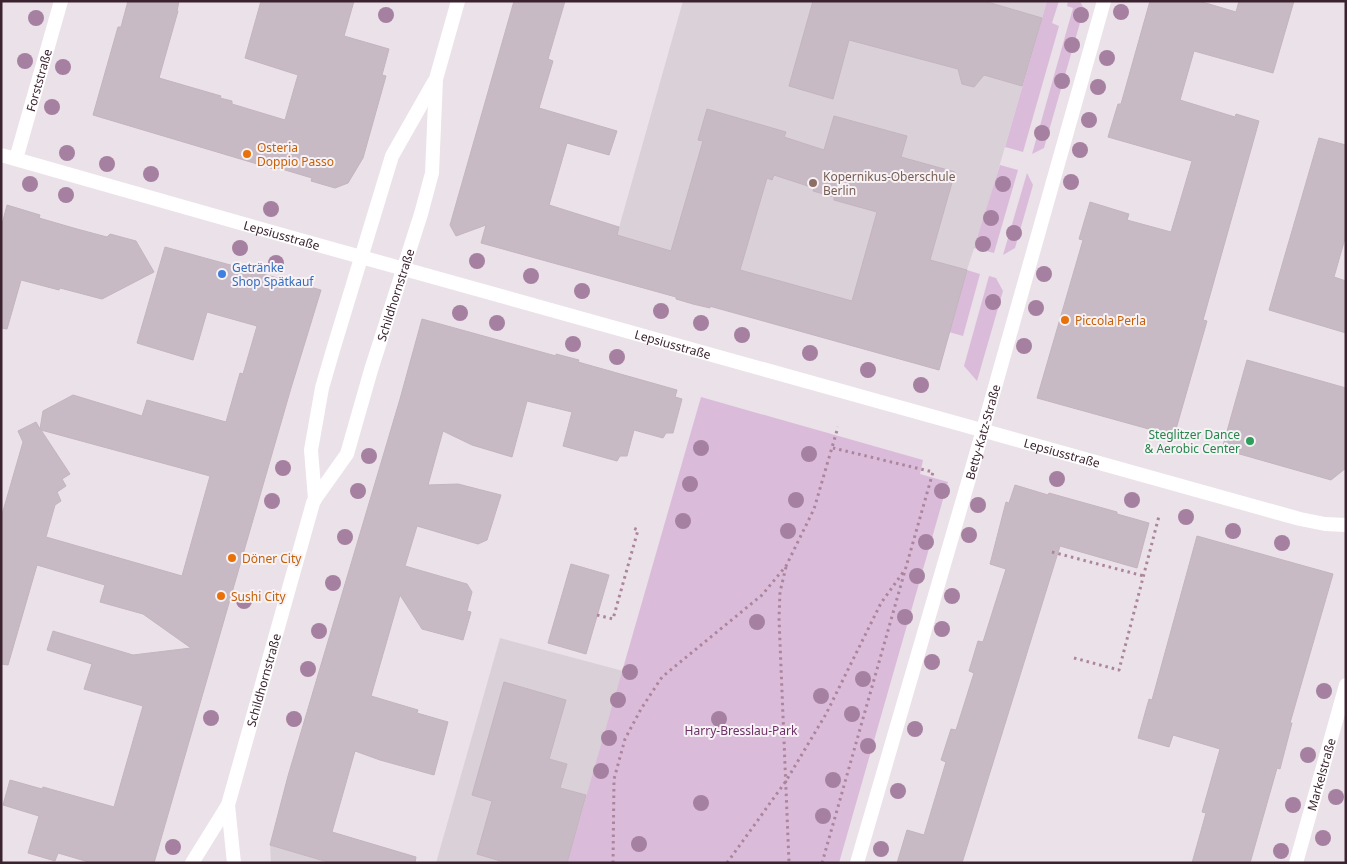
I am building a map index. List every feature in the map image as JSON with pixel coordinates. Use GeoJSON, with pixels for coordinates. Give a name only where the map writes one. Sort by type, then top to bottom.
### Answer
{"type":"FeatureCollection","features":[{"type":"Feature","properties":{"kind":"street","name":"Forststraße"},"geometry":{"type":"LineString","coordinates":[[16,159],[61,1]]}},
{"type":"Feature","properties":{"kind":"street","name":"Schildhornstraße"},"geometry":{"type":"LineString","coordinates":[[192,863],[228,805],[315,499],[347,454],[371,370],[422,214],[432,172],[436,79],[458,1]]}},
{"type":"Feature","properties":{"kind":"street","name":"Betty-Katz-Straße"},"geometry":{"type":"LineString","coordinates":[[857,863],[983,430],[1104,1]]}},
{"type":"Feature","properties":{"kind":"street","name":"Schildhornstraße"},"geometry":{"type":"LineString","coordinates":[[315,499],[311,450],[322,388],[392,156],[436,79]]}},
{"type":"Feature","properties":{"kind":"street","name":"Lepsiusstraße"},"geometry":{"type":"LineString","coordinates":[[1,155],[1300,519],[1325,524],[1346,525]]}},
{"type":"Feature","properties":{"kind":"street","name":"Markelstraße"},"geometry":{"type":"LineString","coordinates":[[1296,863],[1346,684]]}},
{"type":"Feature","properties":{"kind":"street","name":"Schildhornstraße"},"geometry":{"type":"LineString","coordinates":[[228,805],[234,863]]}},
{"type":"Feature","properties":{"kind":"path"},"geometry":{"type":"LineString","coordinates":[[789,863],[778,618],[780,592],[786,566],[814,508],[838,427]]}},
{"type":"Feature","properties":{"kind":"path"},"geometry":{"type":"LineString","coordinates":[[822,863],[933,472],[833,448]]}},
{"type":"Feature","properties":{"kind":"path"},"geometry":{"type":"LineString","coordinates":[[1074,658],[1119,670],[1160,516]]}},
{"type":"Feature","properties":{"kind":"path"},"geometry":{"type":"LineString","coordinates":[[597,614],[614,619],[638,530],[633,528]]}},
{"type":"Feature","properties":{"kind":"path"},"geometry":{"type":"LineString","coordinates":[[1052,552],[1144,576]]}},
{"type":"Feature","properties":{"kind":"path"},"geometry":{"type":"LineString","coordinates":[[613,863],[614,779],[625,739],[641,709],[662,677],[762,595],[786,566]]}},
{"type":"Feature","properties":{"kind":"path"},"geometry":{"type":"LineString","coordinates":[[727,863],[786,781],[826,714],[881,603],[905,570]]}},
{"type":"Feature","properties":{"kind":"shaded area","name":"Kopernikus-Oberschule Berlin"},"geometry":{"type":"Polygon","coordinates":[[[683,1],[1047,1],[939,370],[710,307],[693,304],[676,297],[605,277],[683,1]]]}},
{"type":"Feature","properties":{"kind":"shaded area"},"geometry":{"type":"Polygon","coordinates":[[[500,638],[623,671],[567,863],[436,863],[500,638]]]}},
{"type":"Feature","properties":{"kind":"shaded area"},"geometry":{"type":"Polygon","coordinates":[[[270,845],[331,863],[271,863],[270,845]]]}},
{"type":"Feature","properties":{"kind":"green space"},"geometry":{"type":"Polygon","coordinates":[[[1047,1],[1059,1],[1052,23],[1059,26],[1023,152],[1005,147],[1047,1]]]}},
{"type":"Feature","properties":{"kind":"green space"},"geometry":{"type":"Polygon","coordinates":[[[1068,1],[1080,1],[1084,9],[1044,148],[1032,154],[1073,8],[1067,6],[1068,1]]]}},
{"type":"Feature","properties":{"kind":"green space"},"geometry":{"type":"Polygon","coordinates":[[[1000,165],[1018,170],[994,253],[974,248],[1000,165]]]}},
{"type":"Feature","properties":{"kind":"green space"},"geometry":{"type":"Polygon","coordinates":[[[1027,173],[1033,185],[1015,248],[1003,255],[1027,173]]]}},
{"type":"Feature","properties":{"kind":"green space"},"geometry":{"type":"Polygon","coordinates":[[[967,270],[980,274],[963,336],[949,332],[967,270]]]}},
{"type":"Feature","properties":{"kind":"green space"},"geometry":{"type":"Polygon","coordinates":[[[989,276],[996,278],[1003,291],[977,381],[964,366],[989,276]]]}},
{"type":"Feature","properties":{"kind":"green space","name":"Harry-Bresslau-Park"},"geometry":{"type":"Polygon","coordinates":[[[701,397],[923,460],[920,474],[948,482],[839,863],[567,863],[701,397]]]}},
{"type":"Feature","properties":{"kind":"building"},"geometry":{"type":"Polygon","coordinates":[[[128,1],[179,1],[178,11],[159,78],[221,96],[220,98],[232,101],[232,104],[285,120],[298,75],[245,58],[261,1],[354,1],[344,36],[389,49],[382,75],[386,76],[363,158],[348,183],[335,188],[311,181],[312,178],[275,167],[274,169],[93,115],[118,27],[121,27],[128,1]]]}},
{"type":"Feature","properties":{"kind":"building"},"geometry":{"type":"Polygon","coordinates":[[[514,1],[565,1],[548,59],[553,61],[539,108],[617,131],[609,155],[567,143],[549,205],[619,227],[617,235],[671,251],[703,141],[698,140],[707,109],[786,132],[784,137],[824,150],[834,116],[907,136],[901,157],[955,172],[930,260],[967,270],[939,370],[710,306],[710,308],[693,304],[676,299],[676,297],[481,243],[486,225],[456,236],[450,225],[514,1]],[[774,175],[772,180],[767,178],[740,270],[852,301],[877,212],[834,200],[834,197],[813,191],[814,188],[774,175]]]}},
{"type":"Feature","properties":{"kind":"building"},"geometry":{"type":"Polygon","coordinates":[[[813,1],[984,1],[1042,18],[1022,86],[984,75],[974,87],[962,84],[958,69],[849,40],[833,99],[789,86],[813,1]]]}},
{"type":"Feature","properties":{"kind":"building"},"geometry":{"type":"Polygon","coordinates":[[[1150,1],[1199,1],[1236,12],[1239,1],[1294,1],[1273,73],[1194,51],[1180,100],[1235,117],[1236,114],[1259,121],[1203,320],[1207,321],[1174,436],[1037,398],[1083,240],[1079,239],[1090,202],[1129,214],[1127,220],[1171,232],[1192,161],[1108,137],[1118,104],[1121,104],[1150,1]]]}},
{"type":"Feature","properties":{"kind":"building"},"geometry":{"type":"Polygon","coordinates":[[[1319,138],[1346,145],[1346,235],[1334,277],[1346,281],[1346,333],[1269,310],[1319,138]]]}},
{"type":"Feature","properties":{"kind":"building"},"geometry":{"type":"Polygon","coordinates":[[[7,205],[40,215],[39,218],[77,229],[107,237],[110,234],[136,241],[154,272],[102,299],[21,280],[7,329],[1,328],[1,228],[7,205]]]}},
{"type":"Feature","properties":{"kind":"building"},"geometry":{"type":"Polygon","coordinates":[[[165,247],[321,290],[154,863],[92,863],[58,853],[55,861],[28,853],[39,816],[3,805],[10,780],[42,789],[43,787],[114,807],[143,706],[84,689],[92,664],[47,650],[53,631],[133,655],[191,648],[143,614],[100,602],[105,585],[37,565],[8,665],[1,664],[1,518],[23,442],[18,431],[36,422],[40,429],[43,411],[73,395],[142,416],[147,400],[226,422],[240,373],[243,374],[257,326],[207,312],[193,360],[137,343],[165,247]],[[41,430],[70,474],[62,479],[66,486],[57,492],[61,501],[55,505],[46,537],[182,576],[210,476],[41,430]]]}},
{"type":"Feature","properties":{"kind":"building"},"geometry":{"type":"Polygon","coordinates":[[[422,319],[556,356],[556,354],[579,360],[578,362],[677,390],[675,397],[682,399],[673,433],[666,433],[663,438],[634,430],[627,456],[620,456],[617,461],[563,446],[572,412],[527,401],[512,457],[472,445],[443,431],[428,485],[458,484],[501,495],[487,540],[478,544],[417,526],[405,566],[467,584],[472,592],[467,611],[471,612],[463,640],[422,629],[400,595],[371,696],[418,710],[417,713],[448,722],[434,775],[355,751],[332,832],[416,857],[415,863],[331,863],[270,845],[288,776],[422,319]]]}},
{"type":"Feature","properties":{"kind":"building"},"geometry":{"type":"Polygon","coordinates":[[[1247,360],[1346,388],[1346,468],[1331,480],[1222,449],[1247,360]]]}},
{"type":"Feature","properties":{"kind":"building"},"geometry":{"type":"Polygon","coordinates":[[[1015,485],[1117,512],[1117,514],[1149,523],[1137,568],[1060,546],[962,863],[897,863],[907,830],[924,835],[946,762],[941,760],[951,729],[956,730],[974,673],[969,671],[978,641],[983,642],[1006,569],[990,564],[1006,502],[1009,503],[1015,485]]]}},
{"type":"Feature","properties":{"kind":"building"},"geometry":{"type":"Polygon","coordinates":[[[1197,536],[1333,574],[1290,723],[1292,723],[1280,769],[1277,768],[1250,863],[1192,863],[1206,813],[1202,812],[1220,749],[1173,735],[1169,747],[1138,738],[1149,699],[1152,700],[1197,536]]]}},
{"type":"Feature","properties":{"kind":"building"},"geometry":{"type":"Polygon","coordinates":[[[571,564],[609,575],[586,654],[548,643],[571,564]]]}},
{"type":"Feature","properties":{"kind":"building"},"geometry":{"type":"Polygon","coordinates":[[[504,682],[566,700],[549,759],[567,764],[560,788],[586,795],[567,863],[507,863],[477,854],[492,801],[472,795],[504,682]]]}},
{"type":"Feature","properties":{"kind":"place","name":"Osteria Doppio Passo"},"geometry":{"type":"Point","coordinates":[247,154]}},
{"type":"Feature","properties":{"kind":"place","name":"Kopernikus-Oberschule Berlin"},"geometry":{"type":"Point","coordinates":[813,183]}},
{"type":"Feature","properties":{"kind":"place","name":"Getränke Shop Spätkauf"},"geometry":{"type":"Point","coordinates":[222,274]}},
{"type":"Feature","properties":{"kind":"place","name":"Piccola Perla"},"geometry":{"type":"Point","coordinates":[1065,320]}},
{"type":"Feature","properties":{"kind":"place","name":"Steglitzer Dance & Aerobic Center"},"geometry":{"type":"Point","coordinates":[1250,441]}},
{"type":"Feature","properties":{"kind":"place","name":"Döner City"},"geometry":{"type":"Point","coordinates":[232,558]}},
{"type":"Feature","properties":{"kind":"place","name":"Sushi City"},"geometry":{"type":"Point","coordinates":[221,596]}}]}
